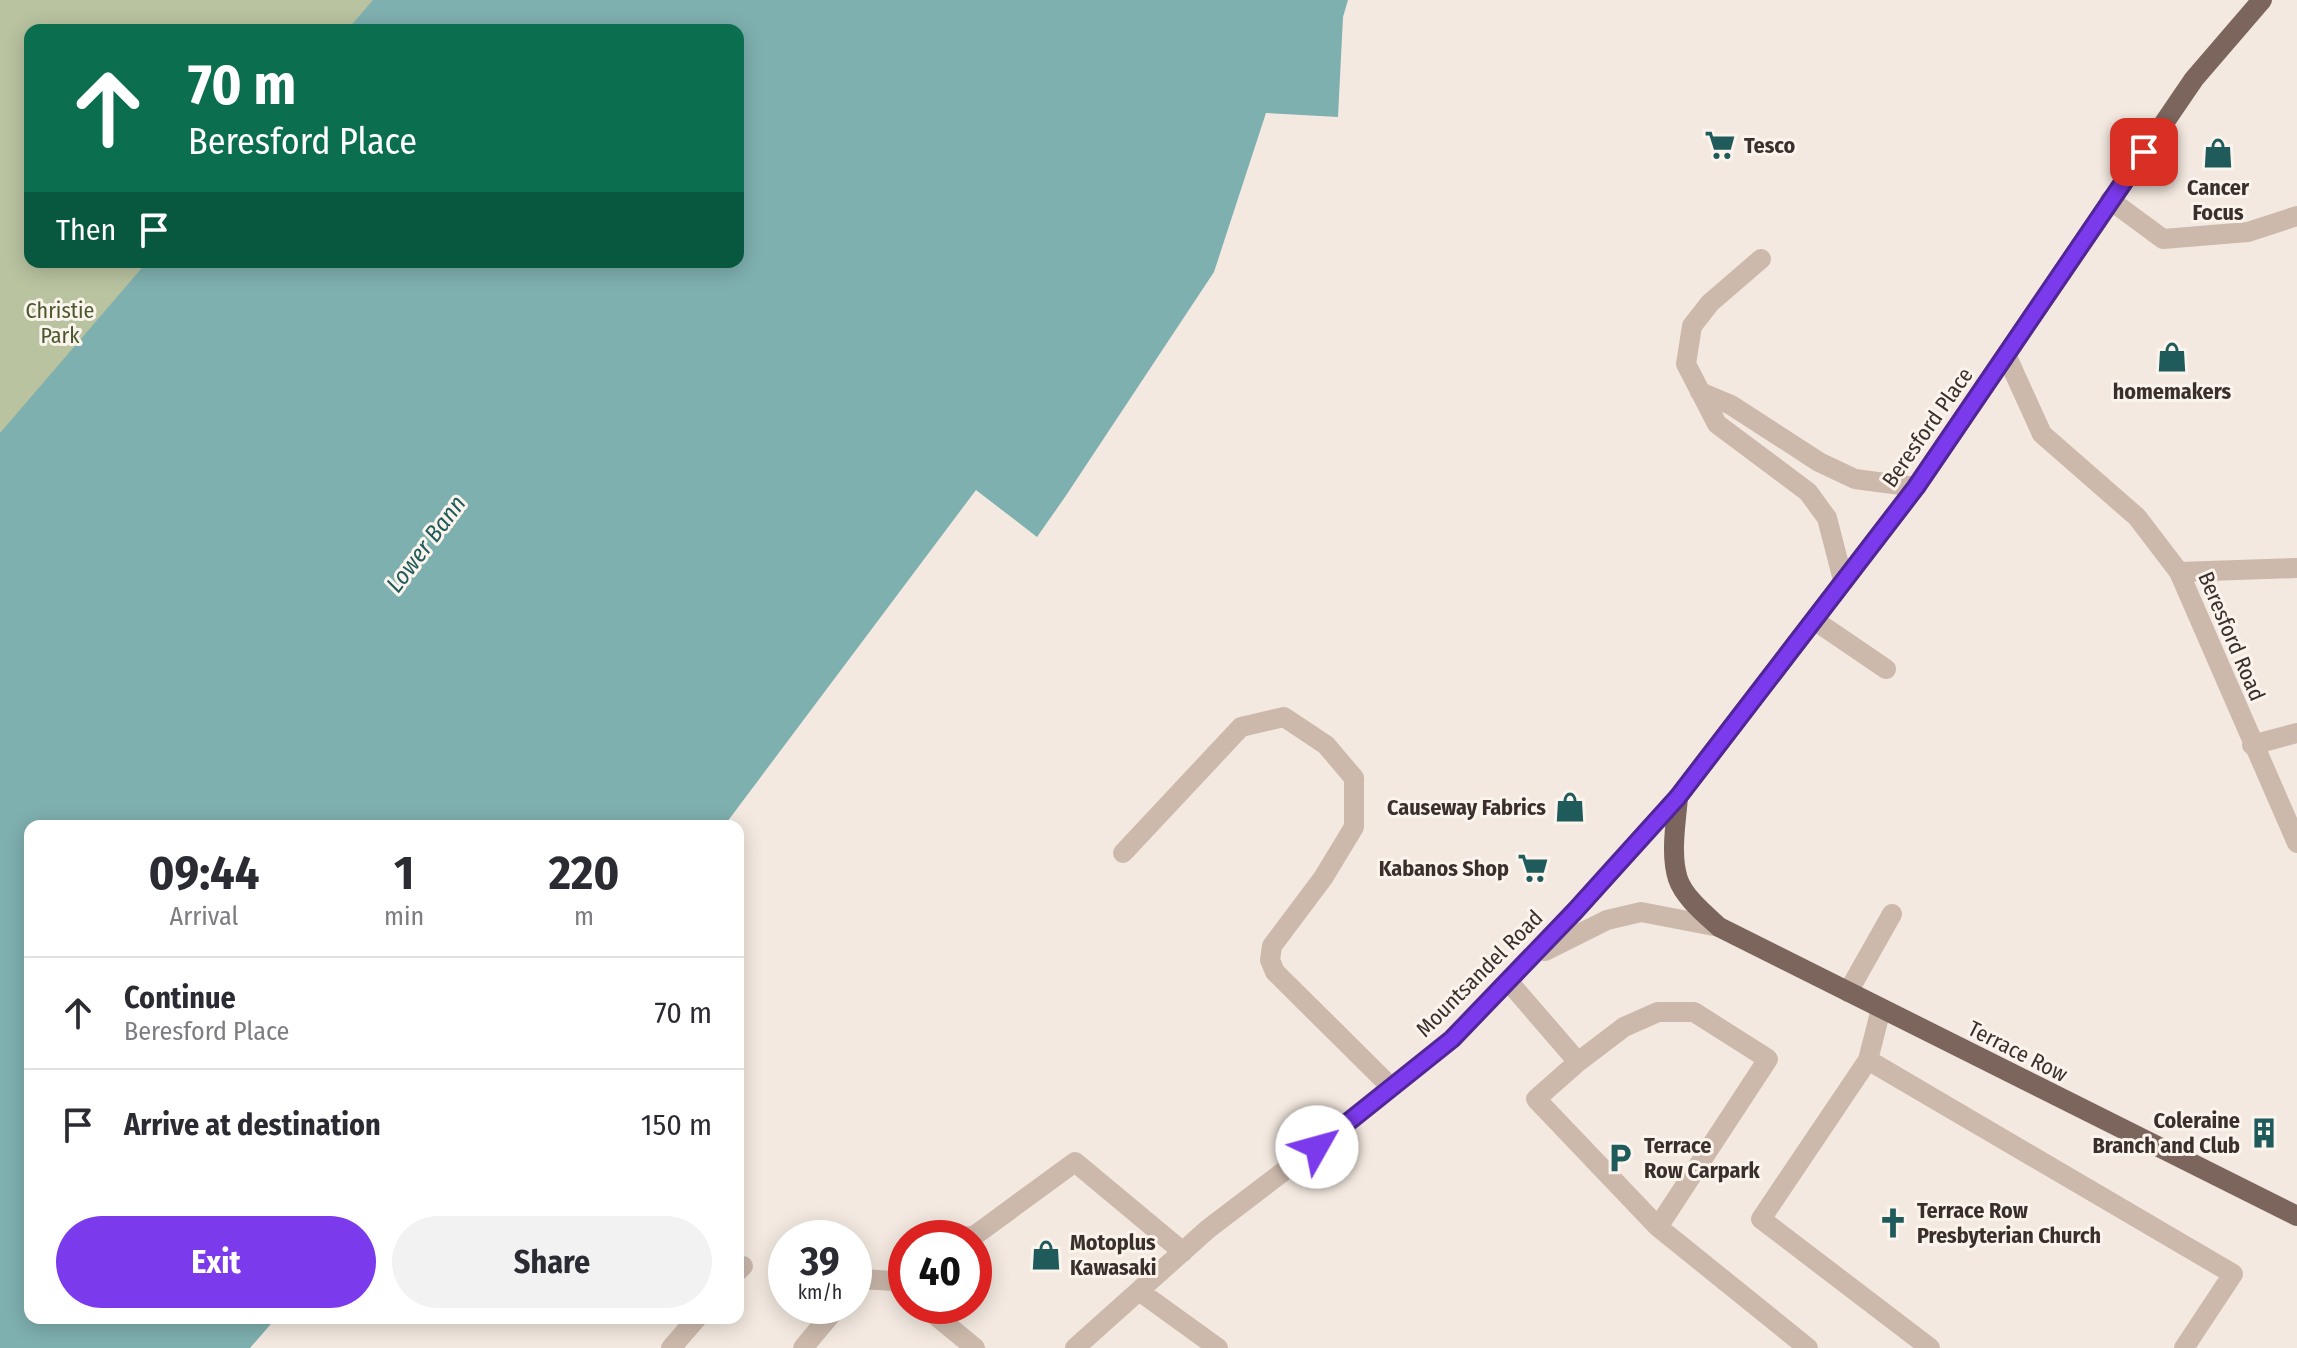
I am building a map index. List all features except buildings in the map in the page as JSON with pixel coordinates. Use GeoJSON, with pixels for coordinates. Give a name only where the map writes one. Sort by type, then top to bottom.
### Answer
{"type":"FeatureCollection","features":[{"type":"Feature","properties":{"kind":"main road","name":"Beresford Place"},"geometry":{"type":"LineString","coordinates":[[1678,797],[1916,487],[2194,79],[2262,0]]}},
{"type":"Feature","properties":{"kind":"main road","name":"Terrace Row"},"geometry":{"type":"LineString","coordinates":[[1678,797],[1674,850],[1678,881],[1700,910],[1719,927],[2297,1216]]}},
{"type":"Feature","properties":{"kind":"street"},"geometry":{"type":"LineString","coordinates":[[2110,200],[2163,239],[2248,232],[2297,216]]}},
{"type":"Feature","properties":{"kind":"street"},"geometry":{"type":"LineString","coordinates":[[1761,259],[1710,303],[1692,326],[1686,364],[1717,424],[1808,492],[1827,518],[1843,580]]}},
{"type":"Feature","properties":{"kind":"street","name":"Beresford Road"},"geometry":{"type":"LineString","coordinates":[[2007,357],[2042,434],[2137,517],[2179,572],[2297,843]]}},
{"type":"Feature","properties":{"kind":"street"},"geometry":{"type":"LineString","coordinates":[[1700,392],[1731,405],[1819,462],[1855,479],[1916,487]]}},
{"type":"Feature","properties":{"kind":"street"},"geometry":{"type":"LineString","coordinates":[[2179,572],[2297,568]]}},
{"type":"Feature","properties":{"kind":"street"},"geometry":{"type":"LineString","coordinates":[[1814,620],[1886,669]]}},
{"type":"Feature","properties":{"kind":"street"},"geometry":{"type":"LineString","coordinates":[[1123,853],[1241,727],[1284,717],[1326,745],[1354,778],[1354,827],[1323,878],[1272,946],[1270,960],[1275,972],[1391,1087]]}},
{"type":"Feature","properties":{"kind":"street"},"geometry":{"type":"LineString","coordinates":[[2252,745],[2297,733]]}},
{"type":"Feature","properties":{"kind":"street","name":"Beresford Place"},"geometry":{"type":"LineString","coordinates":[[1614,869],[1678,797]]}},
{"type":"Feature","properties":{"kind":"street","name":"Mountsandel Road"},"geometry":{"type":"LineString","coordinates":[[1075,1348],[1183,1252],[1452,1039],[1614,869]]}},
{"type":"Feature","properties":{"kind":"street","name":"Terrace Row"},"geometry":{"type":"LineString","coordinates":[[1530,958],[1607,920],[1641,912],[1719,927]]}},
{"type":"Feature","properties":{"kind":"street"},"geometry":{"type":"LineString","coordinates":[[1848,992],[1892,914]]}},
{"type":"Feature","properties":{"kind":"street"},"geometry":{"type":"LineString","coordinates":[[1508,981],[1578,1062]]}},
{"type":"Feature","properties":{"kind":"street"},"geometry":{"type":"LineString","coordinates":[[1881,1009],[1868,1060],[1761,1219],[1930,1348]]}},
{"type":"Feature","properties":{"kind":"street"},"geometry":{"type":"LineString","coordinates":[[1658,1227],[1768,1059],[1694,1012],[1658,1012],[1624,1027],[1536,1099],[1658,1227],[1808,1348]]}},
{"type":"Feature","properties":{"kind":"street"},"geometry":{"type":"LineString","coordinates":[[1868,1060],[2233,1274],[2184,1348]]}},
{"type":"Feature","properties":{"kind":"street"},"geometry":{"type":"LineString","coordinates":[[992,1223],[1075,1162],[1183,1252]]}},
{"type":"Feature","properties":{"kind":"street"},"geometry":{"type":"LineString","coordinates":[[1139,1291],[1218,1348]]}},
{"type":"Feature","properties":{"kind":"street"},"geometry":{"type":"LineString","coordinates":[[671,1348],[692,1324]]}},
{"type":"Feature","properties":{"kind":"street"},"geometry":{"type":"LineString","coordinates":[[803,1348],[823,1324]]}},
{"type":"Feature","properties":{"kind":"street"},"geometry":{"type":"LineString","coordinates":[[946,1324],[975,1348]]}},
{"type":"Feature","properties":{"kind":"green space","name":"Christie Park"},"geometry":{"type":"Polygon","coordinates":[[[0,0],[513,0],[497,24],[24,24],[24,268],[334,268],[0,729],[0,0]]]}},
{"type":"Feature","properties":{"kind":"water","name":"Lower Bann"},"geometry":{"type":"Polygon","coordinates":[[[373,0],[1348,0],[1343,17],[1338,117],[1266,113],[1214,272],[1037,537],[976,490],[728,820],[24,820],[24,1324],[271,1324],[250,1348],[0,1348],[0,433],[142,268],[744,268],[744,24],[352,24],[373,0]]]}},
{"type":"Feature","properties":{"kind":"place","name":"Tesco"},"geometry":{"type":"Point","coordinates":[1720,145]}},
{"type":"Feature","properties":{"kind":"place","name":"Cancer Focus"},"geometry":{"type":"Point","coordinates":[2218,153]}},
{"type":"Feature","properties":{"kind":"place","name":"homemakers"},"geometry":{"type":"Point","coordinates":[2172,357]}},
{"type":"Feature","properties":{"kind":"place","name":"Causeway Fabrics"},"geometry":{"type":"Point","coordinates":[1570,807]}},
{"type":"Feature","properties":{"kind":"place","name":"Kabanos Shop"},"geometry":{"type":"Point","coordinates":[1533,868]}},
{"type":"Feature","properties":{"kind":"place","name":"Coleraine Branch and Club"},"geometry":{"type":"Point","coordinates":[2264,1133]}},
{"type":"Feature","properties":{"kind":"place","name":"Terrace Row Carpark"},"geometry":{"type":"Point","coordinates":[1620,1158]}},
{"type":"Feature","properties":{"kind":"place","name":"Terrace Row Presbyterian Church"},"geometry":{"type":"Point","coordinates":[1893,1223]}},
{"type":"Feature","properties":{"kind":"place","name":"Motoplus Kawasaki"},"geometry":{"type":"Point","coordinates":[1046,1255]}},
{"type":"Feature","properties":{"kind":"route"},"geometry":{"type":"LineString","coordinates":[[1317,1147],[1452,1039],[1575,911],[1678,797],[1916,487],[2144,152]]}}]}
